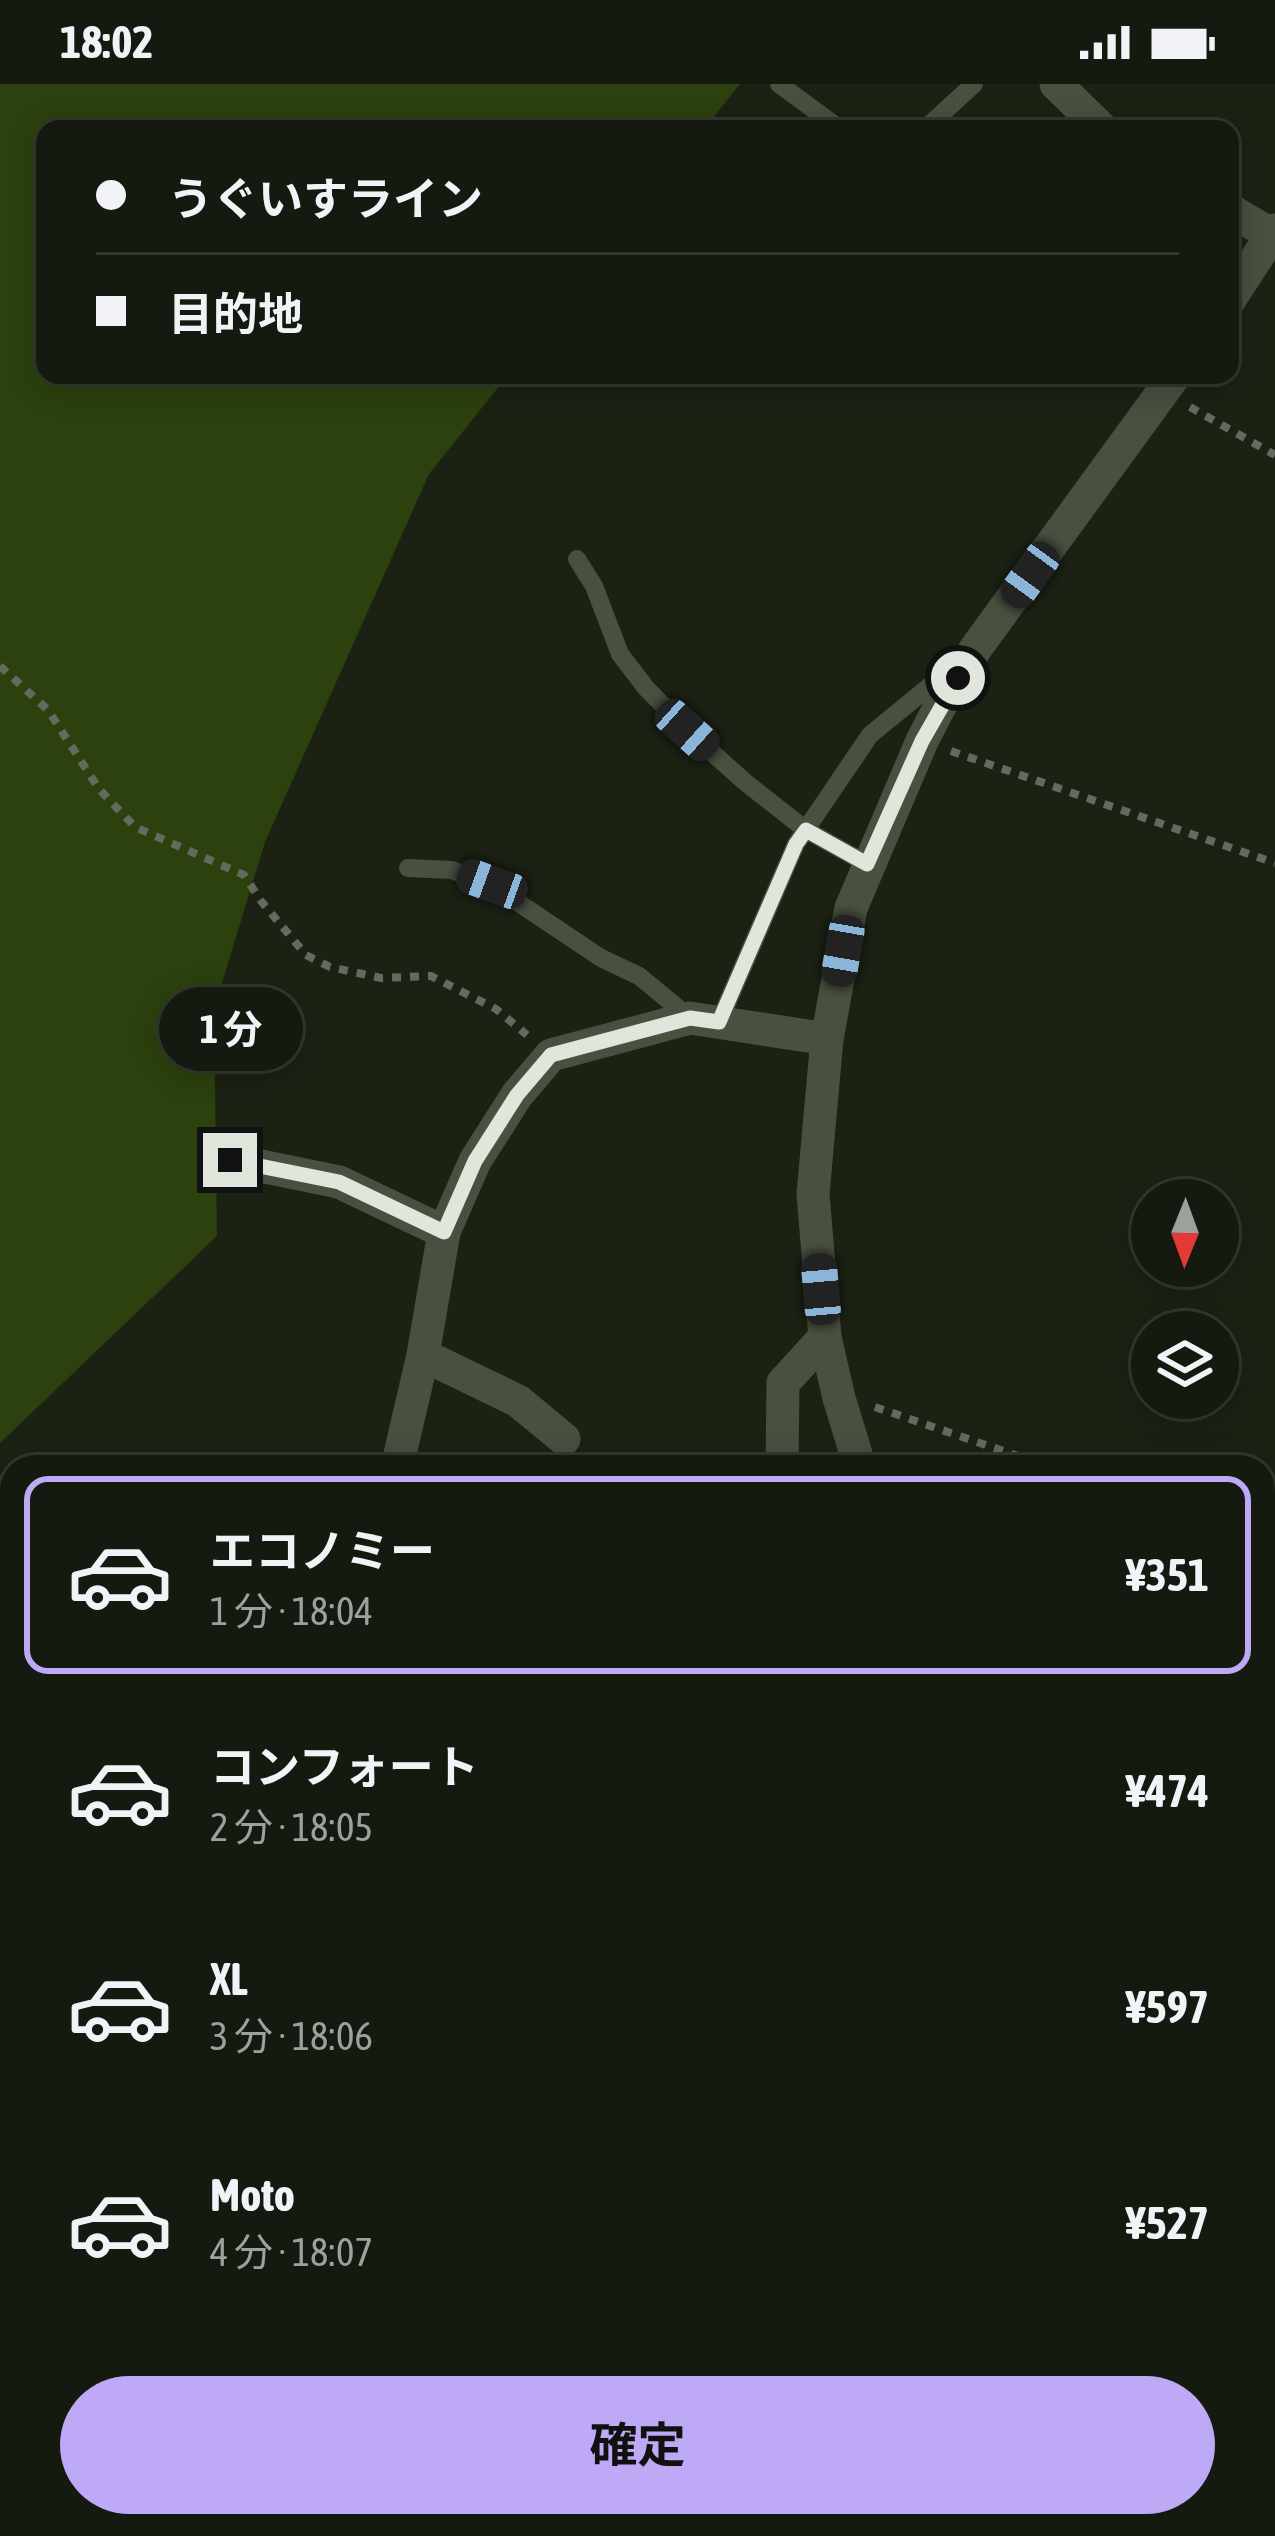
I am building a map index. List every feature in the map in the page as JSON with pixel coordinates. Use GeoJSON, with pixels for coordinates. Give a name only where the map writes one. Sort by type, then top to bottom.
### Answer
{"type":"FeatureCollection","features":[{"type":"Feature","properties":{"kind":"street"},"geometry":{"type":"LineString","coordinates":[[1056,84],[1093,120]]}},
{"type":"Feature","properties":{"kind":"street"},"geometry":{"type":"LineString","coordinates":[[1239,215],[1274,233],[1239,286]]}},
{"type":"Feature","properties":{"kind":"street"},"geometry":{"type":"LineString","coordinates":[[856,1455],[825,1336],[813,1194],[827,1039],[850,908],[922,741],[976,648],[1167,384]]}},
{"type":"Feature","properties":{"kind":"street"},"geometry":{"type":"LineString","coordinates":[[401,1455],[444,1232],[475,1161],[517,1095],[551,1055],[704,1020],[827,1039]]}},
{"type":"Feature","properties":{"kind":"street"},"geometry":{"type":"LineString","coordinates":[[230,1160],[339,1182],[444,1232]]}},
{"type":"Feature","properties":{"kind":"street"},"geometry":{"type":"LineString","coordinates":[[782,1455],[783,1383],[825,1336]]}},
{"type":"Feature","properties":{"kind":"street"},"geometry":{"type":"LineString","coordinates":[[423,1354],[518,1401],[564,1439]]}},
{"type":"Feature","properties":{"kind":"lane"},"geometry":{"type":"LineString","coordinates":[[779,84],[828,120]]}},
{"type":"Feature","properties":{"kind":"lane"},"geometry":{"type":"LineString","coordinates":[[935,120],[974,84]]}},
{"type":"Feature","properties":{"kind":"lane"},"geometry":{"type":"LineString","coordinates":[[577,559],[594,586],[620,654],[646,688],[730,769],[806,830],[867,864]]}},
{"type":"Feature","properties":{"kind":"lane"},"geometry":{"type":"LineString","coordinates":[[408,868],[452,870],[492,884],[704,1020],[796,844],[870,735],[976,648]]}},
{"type":"Feature","properties":{"kind":"path"},"geometry":{"type":"LineString","coordinates":[[1169,384],[1275,455]]}},
{"type":"Feature","properties":{"kind":"path"},"geometry":{"type":"LineString","coordinates":[[0,666],[48,710],[99,789],[135,827],[244,875],[306,955],[330,967],[381,978],[431,976],[496,1009],[551,1055]]}},
{"type":"Feature","properties":{"kind":"path"},"geometry":{"type":"LineString","coordinates":[[922,741],[1275,863]]}},
{"type":"Feature","properties":{"kind":"path"},"geometry":{"type":"LineString","coordinates":[[839,1398],[1015,1455]]}},
{"type":"Feature","properties":{"kind":"green space"},"geometry":{"type":"Polygon","coordinates":[[[0,84],[740,84],[711,120],[36,120],[36,384],[501,384],[429,474],[265,842],[214,1009],[217,1236],[0,1443],[0,84]]]}},
{"type":"Feature","properties":{"kind":"route"},"geometry":{"type":"LineString","coordinates":[[230,1160],[339,1182],[444,1232],[475,1161],[517,1095],[551,1055],[690,1018],[719,1022],[806,830],[867,864],[922,741],[958,678]]}}]}
